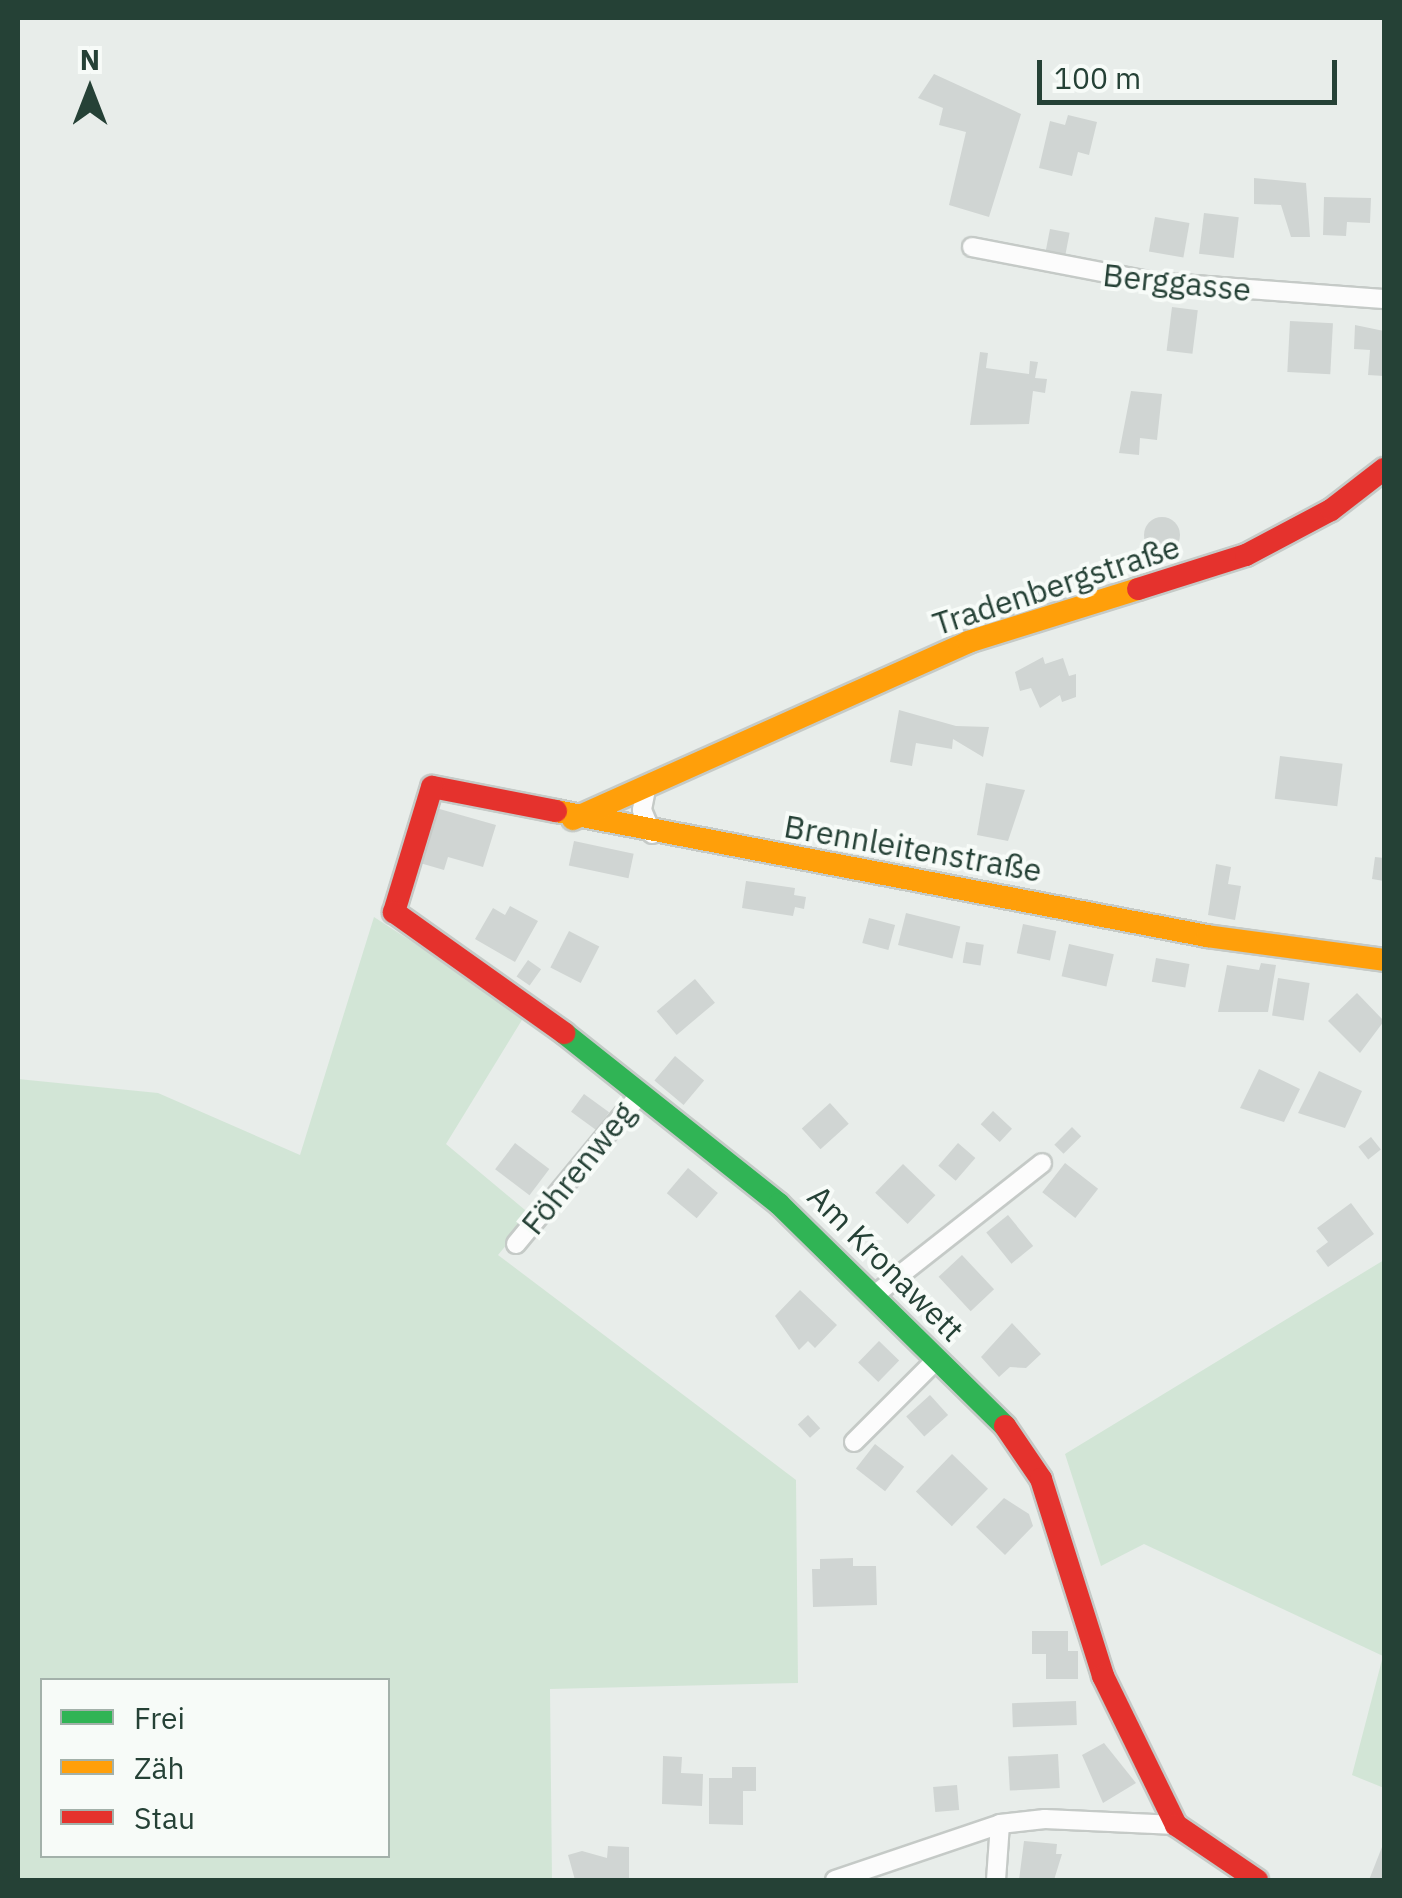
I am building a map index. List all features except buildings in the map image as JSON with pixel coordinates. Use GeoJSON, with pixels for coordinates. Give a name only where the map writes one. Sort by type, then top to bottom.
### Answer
{"type":"FeatureCollection","features":[{"type":"Feature","properties":{"kind":"street","name":"Berggasse"},"geometry":{"type":"LineString","coordinates":[[972,247],[1142,280],[1384,299]]}},
{"type":"Feature","properties":{"kind":"street","name":"Tradenbergstraße"},"geometry":{"type":"LineString","coordinates":[[573,819],[968,642],[1246,554],[1330,510],[1384,468]]}},
{"type":"Feature","properties":{"kind":"street","name":"Brennleitenstraße"},"geometry":{"type":"LineString","coordinates":[[432,787],[573,819],[1207,936],[1384,960]]}},
{"type":"Feature","properties":{"kind":"street","name":"Am Kronawett"},"geometry":{"type":"LineString","coordinates":[[432,787],[394,912],[641,1093],[780,1204],[878,1293],[1006,1428],[1041,1480],[1102,1676],[1176,1826]]}},
{"type":"Feature","properties":{"kind":"street"},"geometry":{"type":"LineString","coordinates":[[646,789],[642,816],[652,834]]}},
{"type":"Feature","properties":{"kind":"street","name":"Föhrenweg"},"geometry":{"type":"LineString","coordinates":[[516,1244],[641,1093]]}},
{"type":"Feature","properties":{"kind":"street"},"geometry":{"type":"LineString","coordinates":[[878,1293],[1042,1163]]}},
{"type":"Feature","properties":{"kind":"street"},"geometry":{"type":"LineString","coordinates":[[854,1442],[937,1359]]}},
{"type":"Feature","properties":{"kind":"street"},"geometry":{"type":"LineString","coordinates":[[835,1880],[1000,1824],[1045,1819],[1176,1826],[1257,1880]]}},
{"type":"Feature","properties":{"kind":"street"},"geometry":{"type":"LineString","coordinates":[[996,1880],[1000,1824]]}},
{"type":"Feature","properties":{"kind":"green space"},"geometry":{"type":"Polygon","coordinates":[[[374,917],[525,1015],[446,1144],[531,1215],[498,1255],[796,1480],[798,1683],[550,1689],[552,1880],[18,1880],[18,1079],[158,1093],[300,1155],[374,917]]]}},
{"type":"Feature","properties":{"kind":"green space"},"geometry":{"type":"Polygon","coordinates":[[[1384,1260],[1384,1788],[1352,1775],[1383,1656],[1144,1544],[1101,1566],[1065,1454],[1384,1260]]]}},
{"type":"Feature","properties":{"kind":"traffic: fast"},"geometry":{"type":"LineString","coordinates":[[564,1033],[779,1204],[1005,1426]]}},
{"type":"Feature","properties":{"kind":"traffic: slow"},"geometry":{"type":"LineString","coordinates":[[573,819],[968,642],[1138,589]]}},
{"type":"Feature","properties":{"kind":"traffic: slow"},"geometry":{"type":"LineString","coordinates":[[556,811],[1207,936],[1384,960]]}},
{"type":"Feature","properties":{"kind":"traffic: jam"},"geometry":{"type":"LineString","coordinates":[[1138,589],[1246,555],[1331,510],[1384,469]]}},
{"type":"Feature","properties":{"kind":"traffic: jam"},"geometry":{"type":"LineString","coordinates":[[556,811],[432,787],[394,912],[564,1033]]}},
{"type":"Feature","properties":{"kind":"traffic: jam"},"geometry":{"type":"LineString","coordinates":[[1005,1426],[1041,1479],[1103,1676],[1176,1825],[1257,1880]]}}]}
